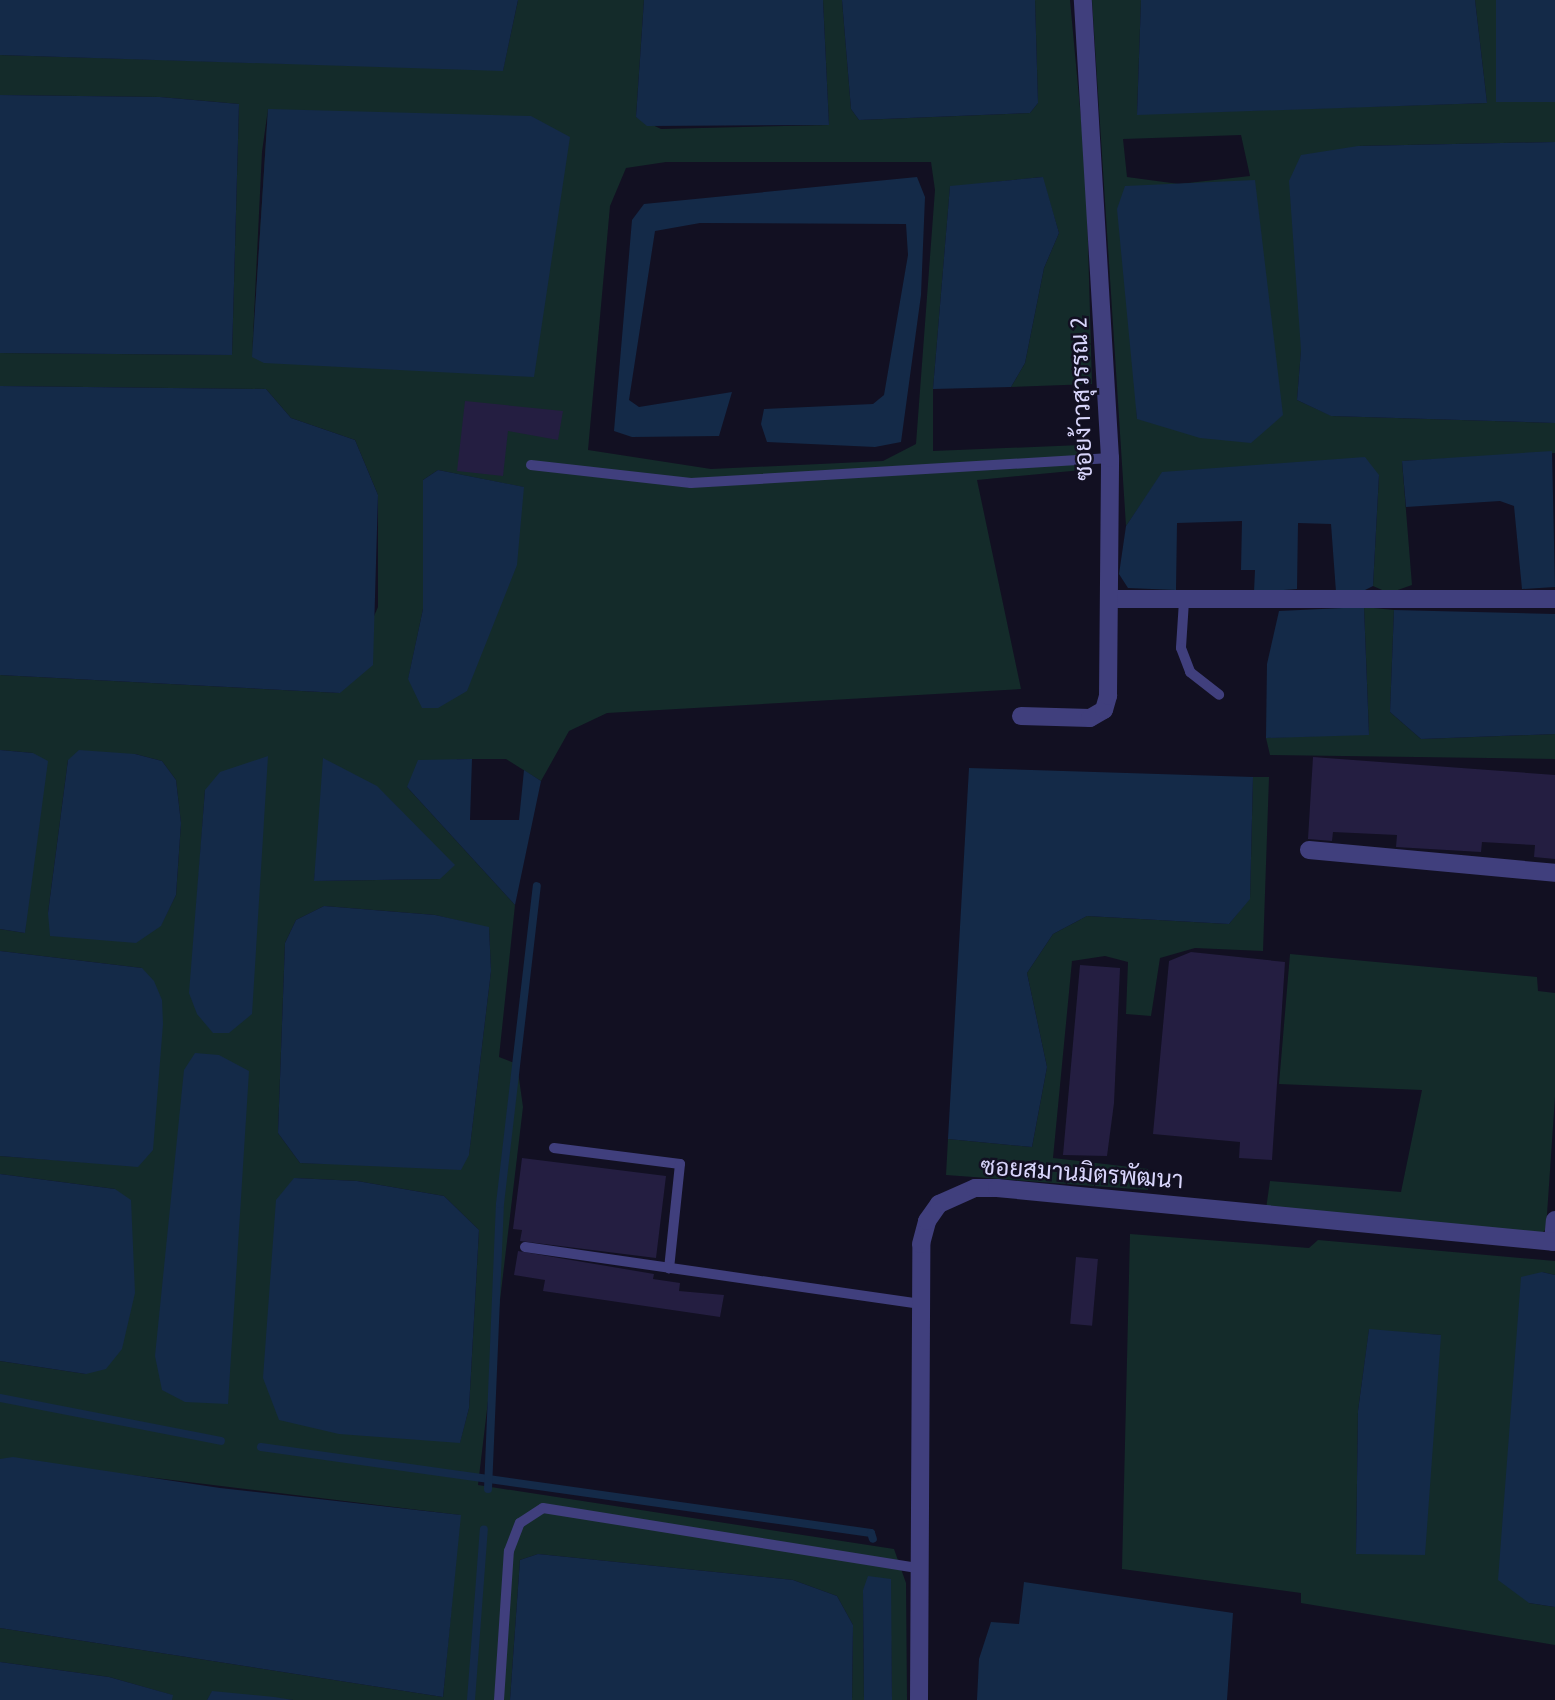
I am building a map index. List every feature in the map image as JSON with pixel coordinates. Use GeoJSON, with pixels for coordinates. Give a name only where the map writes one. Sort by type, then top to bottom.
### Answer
{"type":"FeatureCollection","features":[{"type":"Feature","properties":{"kind":"street","name":"ซอยง้าวสุวรรณ 2"},"geometry":{"type":"LineString","coordinates":[[1021,716],[1090,718],[1104,710],[1112,600],[1110,458],[1083,0]]}},
{"type":"Feature","properties":{"kind":"street"},"geometry":{"type":"LineString","coordinates":[[1112,600],[1555,599]]}},
{"type":"Feature","properties":{"kind":"street"},"geometry":{"type":"LineString","coordinates":[[1309,850],[1555,873]]}},
{"type":"Feature","properties":{"kind":"street","name":"ซอยสมานมิตรพัฒนา"},"geometry":{"type":"LineString","coordinates":[[919,1700],[917,1568],[921,1244],[927,1221],[939,1204],[975,1188],[1554,1242]]}},
{"type":"Feature","properties":{"kind":"street"},"geometry":{"type":"LineString","coordinates":[[1554,1242],[1555,1220]]}},
{"type":"Feature","properties":{"kind":"lane"},"geometry":{"type":"LineString","coordinates":[[531,465],[691,483],[1110,458]]}},
{"type":"Feature","properties":{"kind":"lane"},"geometry":{"type":"LineString","coordinates":[[1184,601],[1181,648],[1190,672],[1219,695]]}},
{"type":"Feature","properties":{"kind":"lane"},"geometry":{"type":"LineString","coordinates":[[554,1148],[680,1164],[669,1268]]}},
{"type":"Feature","properties":{"kind":"lane"},"geometry":{"type":"LineString","coordinates":[[525,1247],[921,1304]]}},
{"type":"Feature","properties":{"kind":"lane"},"geometry":{"type":"LineString","coordinates":[[499,1700],[509,1551],[520,1523],[542,1508],[917,1568]]}},
{"type":"Feature","properties":{"kind":"green space"},"geometry":{"type":"Polygon","coordinates":[[[518,0],[644,0],[636,117],[661,129],[829,125],[823,0],[842,0],[851,109],[859,120],[1030,113],[1038,103],[1035,0],[1070,0],[1086,173],[1092,384],[1011,387],[1025,363],[1044,268],[1059,233],[1042,177],[950,187],[933,389],[933,451],[1081,445],[1082,470],[977,480],[1021,689],[607,713],[569,731],[541,781],[506,759],[458,759],[407,787],[515,905],[499,1057],[517,1064],[523,1107],[478,1485],[894,1549],[906,1583],[907,1700],[892,1700],[890,1579],[863,1590],[864,1700],[852,1700],[853,1625],[837,1596],[793,1580],[538,1554],[520,1560],[510,1700],[293,1700],[212,1692],[207,1700],[172,1700],[172,1695],[109,1677],[0,1662],[0,1628],[443,1697],[460,1515],[0,1459],[0,1361],[86,1374],[115,1189],[0,1174],[0,1156],[138,1166],[142,968],[0,951],[0,929],[25,933],[33,753],[0,750],[0,675],[340,693],[378,607],[378,495],[355,440],[291,418],[266,389],[0,386],[0,353],[232,355],[239,104],[160,97],[0,95],[0,55],[503,70],[518,0]],[[268,109],[262,152],[252,357],[268,109]],[[666,162],[626,168],[610,206],[588,450],[711,469],[883,461],[916,444],[935,190],[931,162],[666,162]],[[438,470],[423,480],[423,609],[408,680],[523,487],[438,470]],[[135,754],[68,760],[48,913],[161,925],[176,895],[181,823],[176,780],[162,761],[135,754]],[[205,790],[195,928],[262,845],[205,790]],[[320,831],[314,881],[440,879],[320,831]],[[324,906],[296,920],[285,943],[278,1133],[300,1163],[348,1164],[469,1154],[491,971],[489,928],[435,915],[324,906]],[[294,1178],[460,1442],[469,1408],[479,1230],[444,1196],[357,1181],[294,1178]]]}},
{"type":"Feature","properties":{"kind":"green space"},"geometry":{"type":"Polygon","coordinates":[[[1092,0],[1141,0],[1137,114],[1487,103],[1475,0],[1496,0],[1504,102],[1555,102],[1555,142],[1358,146],[1301,351],[1297,400],[1332,416],[1555,423],[1555,453],[1402,461],[1412,585],[1389,593],[1373,586],[1379,475],[1163,472],[1126,526],[1092,0]],[[1241,135],[1123,139],[1127,177],[1179,184],[1250,176],[1241,135]],[[1125,186],[1137,419],[1150,186],[1125,186]]]}},
{"type":"Feature","properties":{"kind":"green space"},"geometry":{"type":"Polygon","coordinates":[[[1364,607],[1394,610],[1390,712],[1421,739],[1555,734],[1555,759],[1270,755],[1266,738],[1369,734],[1364,607]]]}},
{"type":"Feature","properties":{"kind":"green space"},"geometry":{"type":"Polygon","coordinates":[[[1253,777],[1269,777],[1263,951],[1195,948],[1160,958],[1151,1016],[1126,1014],[1128,962],[1105,956],[1072,961],[1053,1158],[1148,1169],[1148,1190],[946,1175],[948,1139],[1032,1147],[1047,1067],[1027,973],[1053,934],[1087,916],[1229,924],[1250,898],[1253,777]]]}},
{"type":"Feature","properties":{"kind":"green space"},"geometry":{"type":"Polygon","coordinates":[[[1290,954],[1537,977],[1538,991],[1555,993],[1555,1097],[1546,1229],[1540,1235],[1266,1209],[1270,1181],[1401,1192],[1422,1090],[1279,1084],[1290,954]]]}},
{"type":"Feature","properties":{"kind":"green space"},"geometry":{"type":"Polygon","coordinates":[[[1130,1234],[1309,1248],[1318,1240],[1555,1261],[1555,1275],[1542,1272],[1529,1603],[1555,1607],[1555,1645],[1301,1603],[1301,1593],[1122,1569],[1130,1234]],[[1369,1330],[1358,1411],[1356,1554],[1441,1335],[1369,1330]]]}},
{"type":"Feature","properties":{"kind":"water"},"geometry":{"type":"Polygon","coordinates":[[[0,0],[518,0],[503,71],[0,55],[0,0]]]}},
{"type":"Feature","properties":{"kind":"water"},"geometry":{"type":"Polygon","coordinates":[[[644,0],[823,0],[829,125],[647,126],[636,117],[644,0]]]}},
{"type":"Feature","properties":{"kind":"water"},"geometry":{"type":"Polygon","coordinates":[[[842,0],[1035,0],[1038,103],[1030,113],[859,120],[851,109],[842,0]]]}},
{"type":"Feature","properties":{"kind":"water"},"geometry":{"type":"Polygon","coordinates":[[[1141,0],[1475,0],[1487,103],[1137,115],[1141,0]]]}},
{"type":"Feature","properties":{"kind":"water"},"geometry":{"type":"Polygon","coordinates":[[[1496,0],[1555,0],[1555,102],[1496,102],[1496,0]]]}},
{"type":"Feature","properties":{"kind":"water"},"geometry":{"type":"Polygon","coordinates":[[[0,95],[160,97],[239,104],[232,355],[0,353],[0,95]]]}},
{"type":"Feature","properties":{"kind":"water"},"geometry":{"type":"Polygon","coordinates":[[[268,109],[531,116],[570,137],[534,377],[264,363],[252,357],[268,109]]]}},
{"type":"Feature","properties":{"kind":"water"},"geometry":{"type":"Polygon","coordinates":[[[1555,142],[1555,423],[1331,416],[1297,400],[1301,350],[1289,181],[1301,155],[1358,146],[1555,142]]]}},
{"type":"Feature","properties":{"kind":"water"},"geometry":{"type":"Polygon","coordinates":[[[917,177],[925,197],[921,295],[901,442],[875,447],[767,442],[761,424],[764,409],[873,404],[884,395],[908,255],[906,224],[700,223],[655,231],[629,400],[639,407],[732,392],[719,436],[632,437],[614,431],[632,220],[644,204],[917,177]]]}},
{"type":"Feature","properties":{"kind":"water"},"geometry":{"type":"Polygon","coordinates":[[[1043,177],[1059,233],[1044,268],[1025,363],[1011,387],[933,389],[950,186],[1043,177]]]}},
{"type":"Feature","properties":{"kind":"water"},"geometry":{"type":"Polygon","coordinates":[[[1255,180],[1283,415],[1251,443],[1200,438],[1137,419],[1117,209],[1125,186],[1255,180]]]}},
{"type":"Feature","properties":{"kind":"water"},"geometry":{"type":"Polygon","coordinates":[[[0,386],[266,389],[291,418],[355,440],[378,495],[373,665],[340,693],[0,675],[0,386]]]}},
{"type":"Feature","properties":{"kind":"water"},"geometry":{"type":"Polygon","coordinates":[[[1552,451],[1555,587],[1522,589],[1514,506],[1500,501],[1406,507],[1402,461],[1552,451]]]}},
{"type":"Feature","properties":{"kind":"water"},"geometry":{"type":"Polygon","coordinates":[[[1365,457],[1379,475],[1373,586],[1359,593],[1336,592],[1331,524],[1298,523],[1297,589],[1254,592],[1255,570],[1241,570],[1242,521],[1177,523],[1176,590],[1128,588],[1119,574],[1126,526],[1162,472],[1365,457]]]}},
{"type":"Feature","properties":{"kind":"water"},"geometry":{"type":"Polygon","coordinates":[[[438,470],[524,487],[517,565],[467,691],[438,708],[422,708],[408,679],[423,609],[423,480],[438,470]]]}},
{"type":"Feature","properties":{"kind":"water"},"geometry":{"type":"Polygon","coordinates":[[[1364,607],[1369,735],[1266,738],[1267,664],[1279,611],[1364,607]]]}},
{"type":"Feature","properties":{"kind":"water"},"geometry":{"type":"Polygon","coordinates":[[[1394,610],[1555,614],[1555,734],[1421,739],[1390,712],[1394,610]]]}},
{"type":"Feature","properties":{"kind":"water"},"geometry":{"type":"Polygon","coordinates":[[[0,750],[33,753],[48,761],[25,933],[0,929],[0,750]]]}},
{"type":"Feature","properties":{"kind":"water"},"geometry":{"type":"Polygon","coordinates":[[[79,750],[135,754],[162,761],[176,780],[181,823],[176,895],[161,926],[136,943],[50,936],[48,913],[68,760],[79,750]]]}},
{"type":"Feature","properties":{"kind":"water"},"geometry":{"type":"Polygon","coordinates":[[[268,756],[252,1014],[229,1033],[213,1033],[197,1014],[189,993],[205,790],[220,772],[268,756]]]}},
{"type":"Feature","properties":{"kind":"water"},"geometry":{"type":"Polygon","coordinates":[[[323,758],[377,786],[455,865],[440,879],[314,881],[323,758]]]}},
{"type":"Feature","properties":{"kind":"water"},"geometry":{"type":"Polygon","coordinates":[[[472,759],[470,820],[519,820],[524,770],[541,781],[515,905],[407,787],[418,760],[472,759]]]}},
{"type":"Feature","properties":{"kind":"water"},"geometry":{"type":"Polygon","coordinates":[[[969,768],[1253,777],[1250,899],[1229,924],[1087,916],[1053,934],[1027,973],[1047,1067],[1032,1147],[948,1139],[969,768]]]}},
{"type":"Feature","properties":{"kind":"water"},"geometry":{"type":"Polygon","coordinates":[[[324,906],[435,915],[489,927],[491,971],[469,1155],[461,1170],[300,1163],[278,1133],[285,943],[296,920],[324,906]]]}},
{"type":"Feature","properties":{"kind":"water"},"geometry":{"type":"Polygon","coordinates":[[[0,951],[142,968],[154,981],[162,1000],[163,1024],[153,1150],[138,1167],[0,1156],[0,951]]]}},
{"type":"Feature","properties":{"kind":"water"},"geometry":{"type":"Polygon","coordinates":[[[195,1053],[219,1055],[249,1071],[228,1404],[185,1402],[162,1390],[155,1356],[184,1070],[195,1053]]]}},
{"type":"Feature","properties":{"kind":"water"},"geometry":{"type":"Polygon","coordinates":[[[0,1174],[115,1189],[131,1200],[135,1293],[122,1349],[106,1369],[86,1374],[0,1361],[0,1174]]]}},
{"type":"Feature","properties":{"kind":"water"},"geometry":{"type":"Polygon","coordinates":[[[294,1178],[357,1181],[444,1196],[479,1230],[469,1408],[460,1443],[339,1434],[279,1420],[263,1378],[276,1200],[294,1178]]]}},
{"type":"Feature","properties":{"kind":"water"},"geometry":{"type":"Polygon","coordinates":[[[1542,1272],[1555,1275],[1555,1607],[1529,1603],[1498,1580],[1521,1277],[1542,1272]]]}},
{"type":"Feature","properties":{"kind":"water"},"geometry":{"type":"Polygon","coordinates":[[[1369,1329],[1441,1335],[1425,1555],[1356,1554],[1358,1411],[1369,1329]]]}},
{"type":"Feature","properties":{"kind":"water"},"geometry":{"type":"Polygon","coordinates":[[[13,1457],[220,1488],[461,1515],[443,1697],[0,1628],[0,1459],[13,1457]]]}},
{"type":"Feature","properties":{"kind":"water"},"geometry":{"type":"Polygon","coordinates":[[[538,1554],[793,1580],[837,1596],[853,1625],[852,1700],[510,1700],[520,1560],[538,1554]]]}},
{"type":"Feature","properties":{"kind":"water"},"geometry":{"type":"Polygon","coordinates":[[[868,1576],[891,1579],[892,1700],[864,1700],[863,1590],[868,1576]]]}},
{"type":"Feature","properties":{"kind":"water"},"geometry":{"type":"Polygon","coordinates":[[[1024,1582],[1233,1613],[1227,1700],[977,1700],[979,1659],[991,1622],[1019,1624],[1024,1582]]]}},
{"type":"Feature","properties":{"kind":"water"},"geometry":{"type":"Polygon","coordinates":[[[0,1662],[109,1677],[173,1695],[172,1700],[0,1700],[0,1662]]]}},
{"type":"Feature","properties":{"kind":"water"},"geometry":{"type":"Polygon","coordinates":[[[212,1691],[274,1697],[293,1700],[207,1700],[212,1691]]]}},
{"type":"Feature","properties":{"kind":"building"},"geometry":{"type":"Polygon","coordinates":[[[465,401],[563,411],[558,440],[508,431],[503,476],[457,471],[465,401]]]}},
{"type":"Feature","properties":{"kind":"building"},"geometry":{"type":"Polygon","coordinates":[[[1313,757],[1555,775],[1555,859],[1534,857],[1535,845],[1482,842],[1481,852],[1396,847],[1397,835],[1333,832],[1332,841],[1308,839],[1313,757]]]}},
{"type":"Feature","properties":{"kind":"building"},"geometry":{"type":"Polygon","coordinates":[[[1191,952],[1285,962],[1272,1160],[1239,1158],[1240,1142],[1153,1134],[1169,961],[1191,952]]]}},
{"type":"Feature","properties":{"kind":"building"},"geometry":{"type":"Polygon","coordinates":[[[1080,965],[1120,968],[1114,1103],[1107,1156],[1063,1155],[1080,965]]]}},
{"type":"Feature","properties":{"kind":"building"},"geometry":{"type":"Polygon","coordinates":[[[522,1158],[666,1176],[656,1258],[520,1241],[522,1230],[513,1229],[522,1158]]]}},
{"type":"Feature","properties":{"kind":"building"},"geometry":{"type":"Polygon","coordinates":[[[518,1251],[654,1274],[653,1279],[680,1283],[679,1291],[724,1295],[720,1317],[543,1291],[545,1280],[514,1275],[518,1251]]]}},
{"type":"Feature","properties":{"kind":"building"},"geometry":{"type":"Polygon","coordinates":[[[1076,1257],[1098,1259],[1092,1326],[1070,1324],[1076,1257]]]}},
{"type":"Feature","properties":{"kind":"waterway"},"geometry":{"type":"LineString","coordinates":[[488,1489],[500,1204],[537,886]]}},
{"type":"Feature","properties":{"kind":"waterway"},"geometry":{"type":"LineString","coordinates":[[0,1398],[221,1441]]}},
{"type":"Feature","properties":{"kind":"waterway"},"geometry":{"type":"LineString","coordinates":[[261,1447],[871,1533],[873,1539]]}},
{"type":"Feature","properties":{"kind":"waterway"},"geometry":{"type":"LineString","coordinates":[[471,1700],[484,1529]]}}]}
